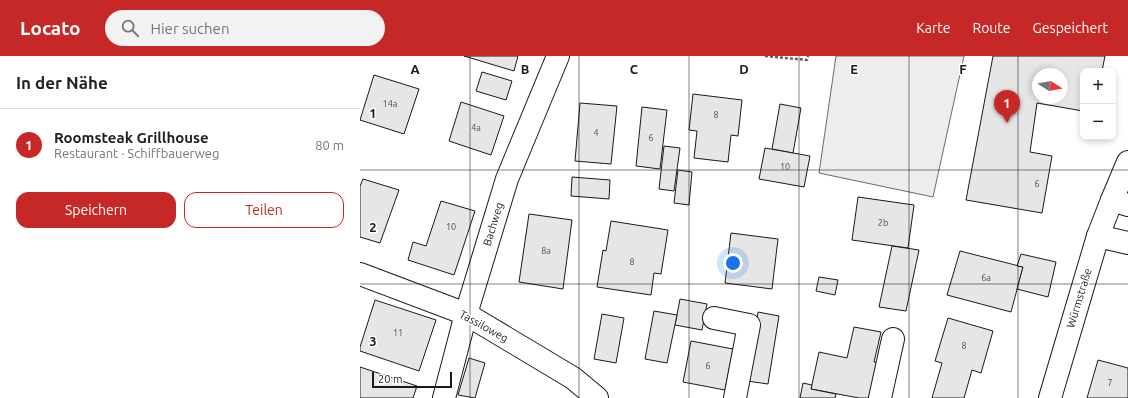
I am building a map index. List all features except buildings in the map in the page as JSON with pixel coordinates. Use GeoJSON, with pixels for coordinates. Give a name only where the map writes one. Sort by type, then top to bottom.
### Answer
{"type":"FeatureCollection","features":[{"type":"Feature","properties":{"kind":"main road","name":"Bachweg"},"geometry":{"type":"LineString","coordinates":[[444,398],[466,314],[507,179],[558,56]]}},
{"type":"Feature","properties":{"kind":"main road","name":"Würmstraße"},"geometry":{"type":"LineString","coordinates":[[1050,398],[1098,236],[1120,202],[1128,162]]}},
{"type":"Feature","properties":{"kind":"main road"},"geometry":{"type":"LineString","coordinates":[[1098,236],[1128,243]]}},
{"type":"Feature","properties":{"kind":"main road","name":"Tassiloweg"},"geometry":{"type":"LineString","coordinates":[[360,274],[466,314],[573,378],[597,398]]}},
{"type":"Feature","properties":{"kind":"main road"},"geometry":{"type":"LineString","coordinates":[[714,318],[749,325],[735,398]]}},
{"type":"Feature","properties":{"kind":"main road"},"geometry":{"type":"LineString","coordinates":[[880,398],[893,339]]}},
{"type":"Feature","properties":{"kind":"path"},"geometry":{"type":"LineString","coordinates":[[765,56],[807,60],[808,56]]}},
{"type":"Feature","properties":{"kind":"shaded area"},"geometry":{"type":"Polygon","coordinates":[[[836,56],[964,56],[933,197],[819,173],[836,56]]]}},
{"type":"Feature","properties":{"kind":"place","name":"Roomsteak Grillhouse"},"geometry":{"type":"Point","coordinates":[1007,123]}}]}
